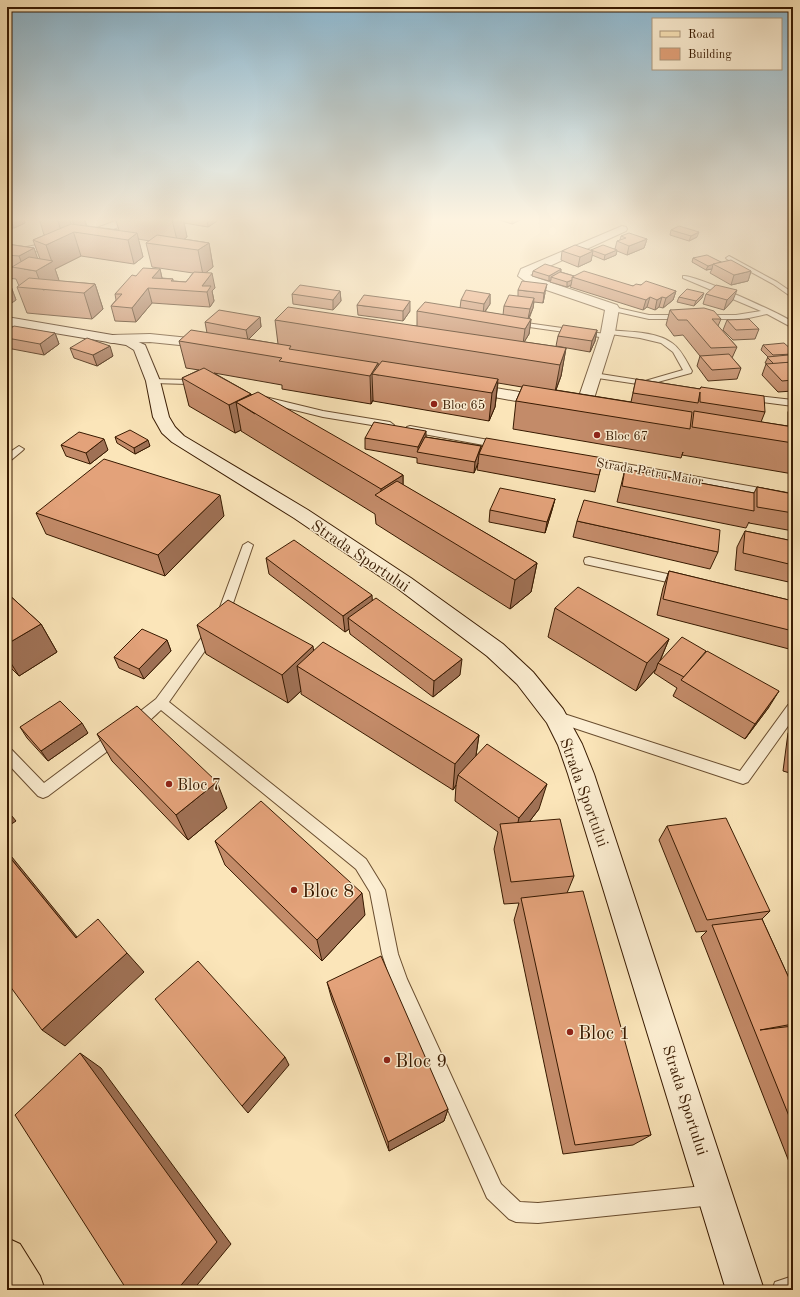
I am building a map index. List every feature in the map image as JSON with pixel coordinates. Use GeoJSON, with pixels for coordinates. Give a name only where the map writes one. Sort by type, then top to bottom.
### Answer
{"type":"FeatureCollection","features":[{"type":"Feature","properties":{"kind":"main road"},"geometry":{"type":"LineString","coordinates":[[451,385],[577,407],[594,376],[607,334],[612,308],[529,279]]}},
{"type":"Feature","properties":{"kind":"main road"},"geometry":{"type":"LineString","coordinates":[[7,321],[112,340],[150,338],[221,346]]}},
{"type":"Feature","properties":{"kind":"main road"},"geometry":{"type":"LineString","coordinates":[[112,340],[144,357],[156,349],[184,341]]}},
{"type":"Feature","properties":{"kind":"main road","name":"Strada Sportului"},"geometry":{"type":"LineString","coordinates":[[144,357],[153,381],[161,417],[168,430],[178,439],[301,514],[404,583],[489,646],[525,678],[555,716],[570,744],[581,774],[745,1290]]}},
{"type":"Feature","properties":{"kind":"main road"},"geometry":{"type":"LineString","coordinates":[[7,1257],[26,1290]]}},
{"type":"Feature","properties":{"kind":"lane"},"geometry":{"type":"LineString","coordinates":[[690,279],[768,311],[791,323]]}},
{"type":"Feature","properties":{"kind":"lane"},"geometry":{"type":"LineString","coordinates":[[767,279],[793,296]]}},
{"type":"Feature","properties":{"kind":"lane"},"geometry":{"type":"LineString","coordinates":[[612,308],[649,317],[741,317],[761,314],[768,311]]}},
{"type":"Feature","properties":{"kind":"lane"},"geometry":{"type":"LineString","coordinates":[[505,322],[607,334],[645,336],[669,345],[682,359],[688,371],[646,383]]}},
{"type":"Feature","properties":{"kind":"lane"},"geometry":{"type":"LineString","coordinates":[[594,376],[670,387]]}},
{"type":"Feature","properties":{"kind":"lane"},"geometry":{"type":"LineString","coordinates":[[153,381],[188,382],[210,387]]}},
{"type":"Feature","properties":{"kind":"lane"},"geometry":{"type":"LineString","coordinates":[[741,397],[793,403]]}},
{"type":"Feature","properties":{"kind":"lane"},"geometry":{"type":"LineString","coordinates":[[256,398],[324,414],[511,447]]}},
{"type":"Feature","properties":{"kind":"lane"},"geometry":{"type":"LineString","coordinates":[[7,459],[19,449]]}},
{"type":"Feature","properties":{"kind":"lane","name":"Strada Petru Maior"},"geometry":{"type":"LineString","coordinates":[[574,458],[793,497]]}},
{"type":"Feature","properties":{"kind":"lane"},"geometry":{"type":"LineString","coordinates":[[9,758],[43,792],[161,703],[221,621],[248,545]]}},
{"type":"Feature","properties":{"kind":"lane"},"geometry":{"type":"LineString","coordinates":[[588,561],[694,584]]}},
{"type":"Feature","properties":{"kind":"lane"},"geometry":{"type":"LineString","coordinates":[[161,703],[361,864],[378,890],[390,954],[406,996],[494,1191],[516,1212],[538,1213],[716,1195]]}},
{"type":"Feature","properties":{"kind":"lane"},"geometry":{"type":"LineString","coordinates":[[555,716],[653,750],[743,778],[793,709]]}},
{"type":"Feature","properties":{"kind":"lane"},"geometry":{"type":"LineString","coordinates":[[782,1290],[793,1287]]}},
{"type":"Feature","properties":{"kind":"building"},"geometry":{"type":"Polygon","coordinates":[[[28,279],[95,284],[84,293],[17,287],[28,279]]]}},
{"type":"Feature","properties":{"kind":"building"},"geometry":{"type":"Polygon","coordinates":[[[129,279],[173,279],[171,281],[186,282],[189,279],[208,279],[202,286],[211,286],[207,292],[148,288],[132,308],[111,306],[122,294],[115,294],[129,279]]]}},
{"type":"Feature","properties":{"kind":"building"},"geometry":{"type":"Polygon","coordinates":[[[556,279],[572,279],[572,280],[567,282],[556,279]]]}},
{"type":"Feature","properties":{"kind":"building"},"geometry":{"type":"Polygon","coordinates":[[[577,279],[609,279],[633,286],[636,284],[641,285],[646,281],[676,291],[666,298],[662,297],[657,300],[650,297],[646,300],[577,279]]]}},
{"type":"Feature","properties":{"kind":"building"},"geometry":{"type":"Polygon","coordinates":[[[522,281],[547,284],[544,293],[518,290],[522,281]]]}},
{"type":"Feature","properties":{"kind":"building"},"geometry":{"type":"Polygon","coordinates":[[[300,285],[340,291],[333,300],[292,294],[300,285]]]}},
{"type":"Feature","properties":{"kind":"building"},"geometry":{"type":"Polygon","coordinates":[[[716,285],[737,290],[727,300],[706,294],[716,285]]]}},
{"type":"Feature","properties":{"kind":"building"},"geometry":{"type":"Polygon","coordinates":[[[687,289],[704,293],[696,301],[679,297],[687,289]]]}},
{"type":"Feature","properties":{"kind":"building"},"geometry":{"type":"Polygon","coordinates":[[[466,290],[490,294],[484,304],[461,300],[466,290]]]}},
{"type":"Feature","properties":{"kind":"building"},"geometry":{"type":"Polygon","coordinates":[[[364,295],[410,301],[403,311],[357,305],[364,295]]]}},
{"type":"Feature","properties":{"kind":"building"},"geometry":{"type":"Polygon","coordinates":[[[509,295],[534,298],[530,309],[504,306],[509,295]]]}},
{"type":"Feature","properties":{"kind":"building"},"geometry":{"type":"Polygon","coordinates":[[[425,302],[531,319],[525,329],[417,311],[425,302]]]}},
{"type":"Feature","properties":{"kind":"building"},"geometry":{"type":"Polygon","coordinates":[[[288,307],[566,348],[560,365],[275,320],[288,307]]]}},
{"type":"Feature","properties":{"kind":"building"},"geometry":{"type":"Polygon","coordinates":[[[704,308],[714,311],[721,319],[712,319],[737,347],[711,348],[687,320],[678,320],[670,310],[704,308]]]}},
{"type":"Feature","properties":{"kind":"building"},"geometry":{"type":"Polygon","coordinates":[[[219,310],[260,317],[246,330],[205,322],[219,310]]]}},
{"type":"Feature","properties":{"kind":"building"},"geometry":{"type":"Polygon","coordinates":[[[749,319],[759,329],[736,330],[727,320],[749,319]]]}},
{"type":"Feature","properties":{"kind":"building"},"geometry":{"type":"Polygon","coordinates":[[[563,325],[597,330],[592,341],[558,336],[563,325]]]}},
{"type":"Feature","properties":{"kind":"building"},"geometry":{"type":"Polygon","coordinates":[[[14,326],[55,333],[40,344],[7,338],[7,331],[14,326]]]}},
{"type":"Feature","properties":{"kind":"building"},"geometry":{"type":"Polygon","coordinates":[[[191,330],[291,346],[289,349],[378,363],[370,376],[279,361],[282,358],[179,341],[191,330]]]}},
{"type":"Feature","properties":{"kind":"building"},"geometry":{"type":"Polygon","coordinates":[[[87,338],[110,346],[93,355],[70,348],[87,338]]]}},
{"type":"Feature","properties":{"kind":"building"},"geometry":{"type":"Polygon","coordinates":[[[784,343],[793,351],[793,354],[773,355],[763,345],[784,343]]]}},
{"type":"Feature","properties":{"kind":"building"},"geometry":{"type":"Polygon","coordinates":[[[729,354],[741,368],[712,370],[700,356],[729,354]]]}},
{"type":"Feature","properties":{"kind":"building"},"geometry":{"type":"Polygon","coordinates":[[[788,355],[793,359],[793,363],[774,364],[767,357],[788,355]]]}},
{"type":"Feature","properties":{"kind":"building"},"geometry":{"type":"Polygon","coordinates":[[[382,361],[498,379],[492,393],[372,374],[382,361]]]}},
{"type":"Feature","properties":{"kind":"building"},"geometry":{"type":"Polygon","coordinates":[[[792,362],[793,380],[782,381],[766,364],[792,362]]]}},
{"type":"Feature","properties":{"kind":"building"},"geometry":{"type":"Polygon","coordinates":[[[204,368],[251,394],[229,405],[182,378],[204,368]]]}},
{"type":"Feature","properties":{"kind":"building"},"geometry":{"type":"Polygon","coordinates":[[[636,379],[700,389],[701,387],[764,396],[765,412],[700,402],[700,392],[698,403],[633,393],[636,379]]]}},
{"type":"Feature","properties":{"kind":"building"},"geometry":{"type":"Polygon","coordinates":[[[523,385],[692,412],[690,429],[516,401],[523,385]]]}},
{"type":"Feature","properties":{"kind":"building"},"geometry":{"type":"Polygon","coordinates":[[[258,392],[403,475],[381,489],[236,402],[258,392]]]}},
{"type":"Feature","properties":{"kind":"building"},"geometry":{"type":"Polygon","coordinates":[[[694,411],[793,427],[793,443],[692,427],[694,411]]]}},
{"type":"Feature","properties":{"kind":"building"},"geometry":{"type":"Polygon","coordinates":[[[374,422],[426,431],[418,447],[365,438],[374,422]]]}},
{"type":"Feature","properties":{"kind":"building"},"geometry":{"type":"Polygon","coordinates":[[[130,430],[148,440],[134,448],[115,437],[130,430]]]}},
{"type":"Feature","properties":{"kind":"building"},"geometry":{"type":"Polygon","coordinates":[[[79,432],[104,439],[86,453],[61,445],[79,432]]]}},
{"type":"Feature","properties":{"kind":"building"},"geometry":{"type":"Polygon","coordinates":[[[425,437],[481,446],[475,462],[417,452],[425,437]]]}},
{"type":"Feature","properties":{"kind":"building"},"geometry":{"type":"Polygon","coordinates":[[[486,438],[603,458],[599,475],[479,454],[486,438]]]}},
{"type":"Feature","properties":{"kind":"building"},"geometry":{"type":"Polygon","coordinates":[[[104,459],[220,495],[158,555],[36,513],[104,459]]]}},
{"type":"Feature","properties":{"kind":"building"},"geometry":{"type":"Polygon","coordinates":[[[625,469],[754,493],[754,511],[622,486],[625,469]]]}},
{"type":"Feature","properties":{"kind":"building"},"geometry":{"type":"Polygon","coordinates":[[[397,481],[537,563],[515,580],[375,495],[397,481]]]}},
{"type":"Feature","properties":{"kind":"building"},"geometry":{"type":"Polygon","coordinates":[[[757,487],[793,494],[793,513],[757,507],[757,487]]]}},
{"type":"Feature","properties":{"kind":"building"},"geometry":{"type":"Polygon","coordinates":[[[500,488],[555,499],[547,522],[490,510],[500,488]]]}},
{"type":"Feature","properties":{"kind":"building"},"geometry":{"type":"Polygon","coordinates":[[[584,500],[720,530],[718,552],[577,521],[584,500]]]}},
{"type":"Feature","properties":{"kind":"building"},"geometry":{"type":"Polygon","coordinates":[[[745,531],[793,541],[793,565],[743,553],[745,531]]]}},
{"type":"Feature","properties":{"kind":"building"},"geometry":{"type":"Polygon","coordinates":[[[294,540],[372,595],[343,616],[266,558],[294,540]]]}},
{"type":"Feature","properties":{"kind":"building"},"geometry":{"type":"Polygon","coordinates":[[[669,571],[793,601],[793,631],[663,599],[669,571]]]}},
{"type":"Feature","properties":{"kind":"building"},"geometry":{"type":"Polygon","coordinates":[[[578,587],[669,639],[647,663],[555,608],[578,587]]]}},
{"type":"Feature","properties":{"kind":"building"},"geometry":{"type":"Polygon","coordinates":[[[7,593],[41,624],[7,644],[7,593]]]}},
{"type":"Feature","properties":{"kind":"building"},"geometry":{"type":"Polygon","coordinates":[[[376,598],[462,659],[434,681],[348,618],[376,598]]]}},
{"type":"Feature","properties":{"kind":"building"},"geometry":{"type":"Polygon","coordinates":[[[228,600],[313,646],[282,675],[197,625],[228,600]]]}},
{"type":"Feature","properties":{"kind":"building"},"geometry":{"type":"Polygon","coordinates":[[[142,629],[167,640],[139,669],[114,657],[142,629]]]}},
{"type":"Feature","properties":{"kind":"building"},"geometry":{"type":"Polygon","coordinates":[[[682,637],[706,651],[684,677],[658,663],[682,637]]]}},
{"type":"Feature","properties":{"kind":"building"},"geometry":{"type":"Polygon","coordinates":[[[323,642],[479,735],[455,764],[297,666],[323,642]]]}},
{"type":"Feature","properties":{"kind":"building"},"geometry":{"type":"Polygon","coordinates":[[[707,651],[779,691],[755,724],[681,680],[707,651]]]}},
{"type":"Feature","properties":{"kind":"building"},"geometry":{"type":"Polygon","coordinates":[[[60,701],[82,723],[41,751],[20,727],[60,701]]]}},
{"type":"Feature","properties":{"kind":"building"},"geometry":{"type":"Polygon","coordinates":[[[137,706],[217,782],[176,815],[97,734],[137,706]]]}},
{"type":"Feature","properties":{"kind":"building"},"geometry":{"type":"Polygon","coordinates":[[[487,744],[547,784],[519,818],[458,775],[487,744]]]}},
{"type":"Feature","properties":{"kind":"building","name":"Bloc 8"},"geometry":{"type":"Polygon","coordinates":[[[261,801],[362,893],[317,940],[215,841],[261,801]]]}},
{"type":"Feature","properties":{"kind":"building"},"geometry":{"type":"Polygon","coordinates":[[[726,818],[770,911],[707,920],[667,826],[726,818]]]}},
{"type":"Feature","properties":{"kind":"building"},"geometry":{"type":"Polygon","coordinates":[[[560,819],[574,876],[511,882],[500,824],[560,819]]]}},
{"type":"Feature","properties":{"kind":"building"},"geometry":{"type":"Polygon","coordinates":[[[7,854],[76,938],[98,919],[127,953],[42,1030],[7,982],[7,854]]]}},
{"type":"Feature","properties":{"kind":"building","name":"Bloc 1"},"geometry":{"type":"Polygon","coordinates":[[[583,891],[651,1135],[575,1145],[521,898],[583,891]]]}},
{"type":"Feature","properties":{"kind":"building"},"geometry":{"type":"Polygon","coordinates":[[[762,919],[793,987],[793,1024],[760,1030],[793,1026],[793,1126],[712,925],[762,919]]]}},
{"type":"Feature","properties":{"kind":"building","name":"Bloc 9"},"geometry":{"type":"Polygon","coordinates":[[[381,956],[448,1109],[388,1142],[327,982],[381,956]]]}},
{"type":"Feature","properties":{"kind":"building"},"geometry":{"type":"Polygon","coordinates":[[[198,961],[285,1057],[242,1106],[155,999],[198,961]]]}},
{"type":"Feature","properties":{"kind":"building"},"geometry":{"type":"Polygon","coordinates":[[[80,1053],[217,1242],[177,1290],[127,1290],[15,1115],[80,1053]]]}},
{"type":"Feature","properties":{"kind":"place","name":"Bloc 65"},"geometry":{"type":"Point","coordinates":[434,404]}},
{"type":"Feature","properties":{"kind":"place","name":"Bloc 67"},"geometry":{"type":"Point","coordinates":[597,435]}},
{"type":"Feature","properties":{"kind":"place","name":"Bloc 7"},"geometry":{"type":"Point","coordinates":[169,784]}},
{"type":"Feature","properties":{"kind":"place","name":"Bloc 8"},"geometry":{"type":"Point","coordinates":[294,890]}},
{"type":"Feature","properties":{"kind":"place","name":"Bloc 1"},"geometry":{"type":"Point","coordinates":[570,1032]}},
{"type":"Feature","properties":{"kind":"place","name":"Bloc 9"},"geometry":{"type":"Point","coordinates":[387,1060]}}]}
